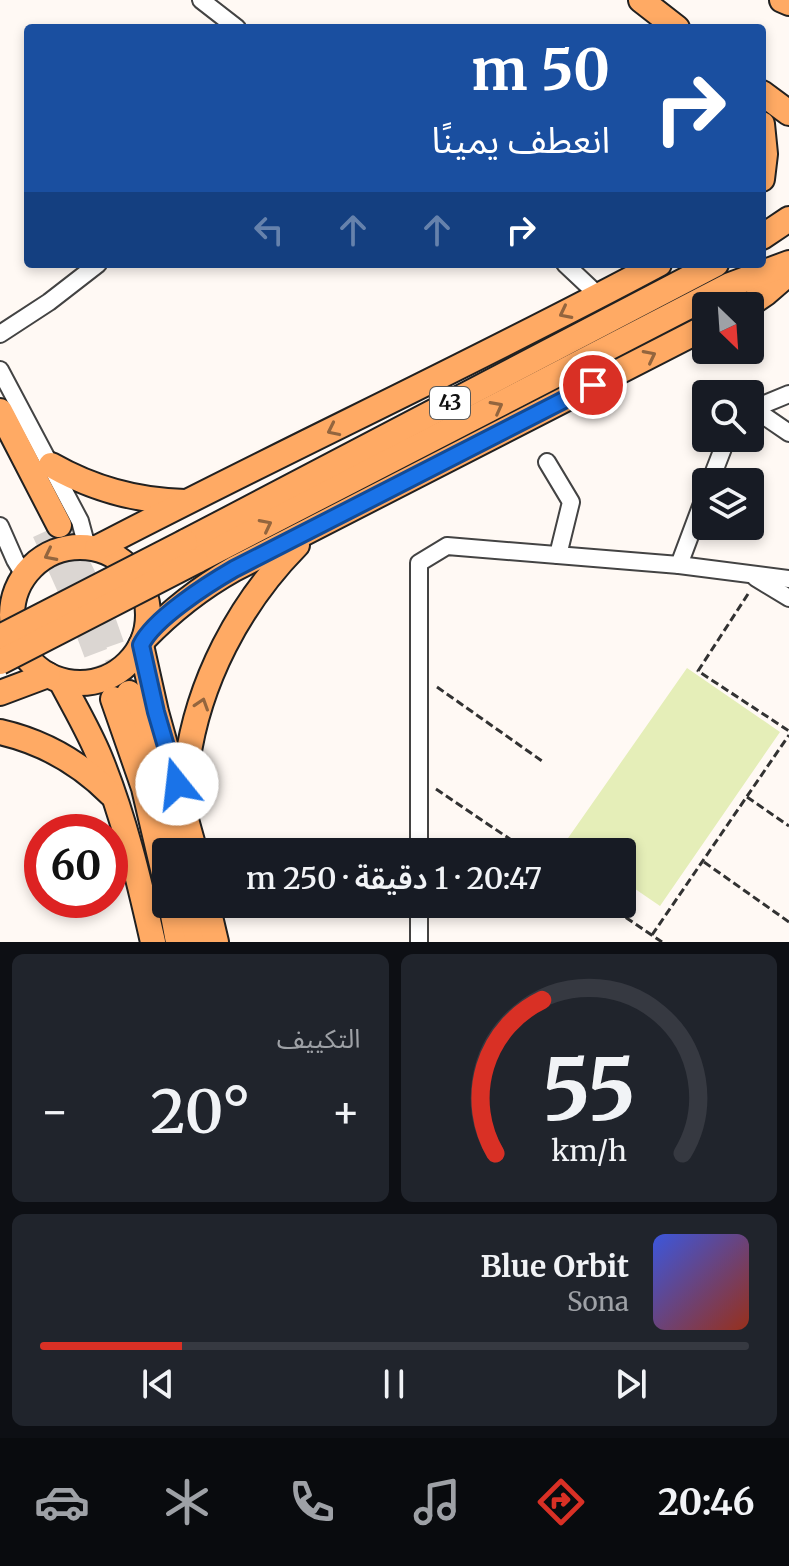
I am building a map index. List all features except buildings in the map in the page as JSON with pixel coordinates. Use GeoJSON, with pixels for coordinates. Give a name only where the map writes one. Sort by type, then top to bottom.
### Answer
{"type":"FeatureCollection","features":[{"type":"Feature","properties":{"kind":"main road"},"geometry":{"type":"LineString","coordinates":[[641,0],[672,24]]}},
{"type":"Feature","properties":{"kind":"main road"},"geometry":{"type":"LineString","coordinates":[[782,0],[789,3]]}},
{"type":"Feature","properties":{"kind":"main road"},"geometry":{"type":"LineString","coordinates":[[766,96],[789,113]]}},
{"type":"Feature","properties":{"kind":"main road"},"geometry":{"type":"LineString","coordinates":[[766,234],[789,219]]}},
{"type":"Feature","properties":{"kind":"main road"},"geometry":{"type":"LineString","coordinates":[[0,662],[190,552],[730,285],[789,263]]}},
{"type":"Feature","properties":{"kind":"main road"},"geometry":{"type":"LineString","coordinates":[[92,548],[407,394],[652,268]]}},
{"type":"Feature","properties":{"kind":"main road","name":"43"},"geometry":{"type":"LineString","coordinates":[[0,637],[190,552],[709,268]]}},
{"type":"Feature","properties":{"kind":"main road"},"geometry":{"type":"LineString","coordinates":[[764,294],[789,273]]}},
{"type":"Feature","properties":{"kind":"main road"},"geometry":{"type":"LineString","coordinates":[[0,693],[54,678],[88,683],[101,680],[125,667],[142,642],[162,621],[215,580],[692,334]]}},
{"type":"Feature","properties":{"kind":"main road"},"geometry":{"type":"LineString","coordinates":[[0,411],[51,528],[0,446]]}},
{"type":"Feature","properties":{"kind":"main road"},"geometry":{"type":"LineString","coordinates":[[51,465],[107,491],[146,500],[187,502]]}},
{"type":"Feature","properties":{"kind":"main road"},"geometry":{"type":"LineString","coordinates":[[184,808],[188,763],[210,677],[229,636],[261,586],[311,530]]}},
{"type":"Feature","properties":{"kind":"main road"},"geometry":{"type":"LineString","coordinates":[[153,942],[142,892],[99,756],[54,678],[27,658],[14,634],[13,590],[32,566],[52,552],[63,548],[92,548],[123,561],[141,583],[149,611],[142,642],[156,712],[192,838]]}},
{"type":"Feature","properties":{"kind":"main road"},"geometry":{"type":"LineString","coordinates":[[156,838],[121,696],[157,775],[173,838]]}},
{"type":"Feature","properties":{"kind":"main road"},"geometry":{"type":"LineString","coordinates":[[0,732],[23,738],[63,756],[114,797]]}},
{"type":"Feature","properties":{"kind":"main road"},"geometry":{"type":"LineString","coordinates":[[174,918],[178,942]]}},
{"type":"Feature","properties":{"kind":"main road"},"geometry":{"type":"LineString","coordinates":[[192,918],[198,942]]}},
{"type":"Feature","properties":{"kind":"main road"},"geometry":{"type":"LineString","coordinates":[[210,918],[216,942]]}},
{"type":"Feature","properties":{"kind":"street"},"geometry":{"type":"LineString","coordinates":[[201,0],[232,24]]}},
{"type":"Feature","properties":{"kind":"street"},"geometry":{"type":"LineString","coordinates":[[0,334],[93,268]]}},
{"type":"Feature","properties":{"kind":"street"},"geometry":{"type":"LineString","coordinates":[[569,268],[599,296]]}},
{"type":"Feature","properties":{"kind":"street"},"geometry":{"type":"LineString","coordinates":[[0,370],[92,548]]}},
{"type":"Feature","properties":{"kind":"street"},"geometry":{"type":"LineString","coordinates":[[764,405],[789,394]]}},
{"type":"Feature","properties":{"kind":"street"},"geometry":{"type":"LineString","coordinates":[[764,417],[789,433]]}},
{"type":"Feature","properties":{"kind":"street"},"geometry":{"type":"LineString","coordinates":[[547,462],[571,502],[558,555]]}},
{"type":"Feature","properties":{"kind":"street"},"geometry":{"type":"LineString","coordinates":[[0,526],[15,560],[13,590]]}},
{"type":"Feature","properties":{"kind":"street"},"geometry":{"type":"LineString","coordinates":[[679,565],[692,530]]}},
{"type":"Feature","properties":{"kind":"street"},"geometry":{"type":"LineString","coordinates":[[419,838],[419,563],[447,546],[679,565],[754,577],[789,579]]}},
{"type":"Feature","properties":{"kind":"street"},"geometry":{"type":"LineString","coordinates":[[754,577],[789,598]]}},
{"type":"Feature","properties":{"kind":"street"},"geometry":{"type":"LineString","coordinates":[[419,918],[419,942]]}},
{"type":"Feature","properties":{"kind":"path"},"geometry":{"type":"LineString","coordinates":[[652,935],[789,733],[698,671],[754,577]]}},
{"type":"Feature","properties":{"kind":"path"},"geometry":{"type":"LineString","coordinates":[[419,675],[542,761]]}},
{"type":"Feature","properties":{"kind":"path"},"geometry":{"type":"LineString","coordinates":[[420,778],[508,838]]}},
{"type":"Feature","properties":{"kind":"path"},"geometry":{"type":"LineString","coordinates":[[747,797],[789,826]]}},
{"type":"Feature","properties":{"kind":"path"},"geometry":{"type":"LineString","coordinates":[[704,861],[789,922]]}},
{"type":"Feature","properties":{"kind":"path"},"geometry":{"type":"LineString","coordinates":[[627,918],[662,942]]}},
{"type":"Feature","properties":{"kind":"green space"},"geometry":{"type":"Polygon","coordinates":[[[687,668],[780,732],[660,906],[636,890],[636,838],[568,838],[687,668]]]}},
{"type":"Feature","properties":{"kind":"tunnel"},"geometry":{"type":"LineString","coordinates":[[59,525],[99,607],[129,693]]}},
{"type":"Feature","properties":{"kind":"tunnel"},"geometry":{"type":"LineString","coordinates":[[44,532],[81,614],[113,699]]}},
{"type":"Feature","properties":{"kind":"route"},"geometry":{"type":"LineString","coordinates":[[177,784],[141,645],[162,621],[197,592],[234,569],[593,385]]}}]}
